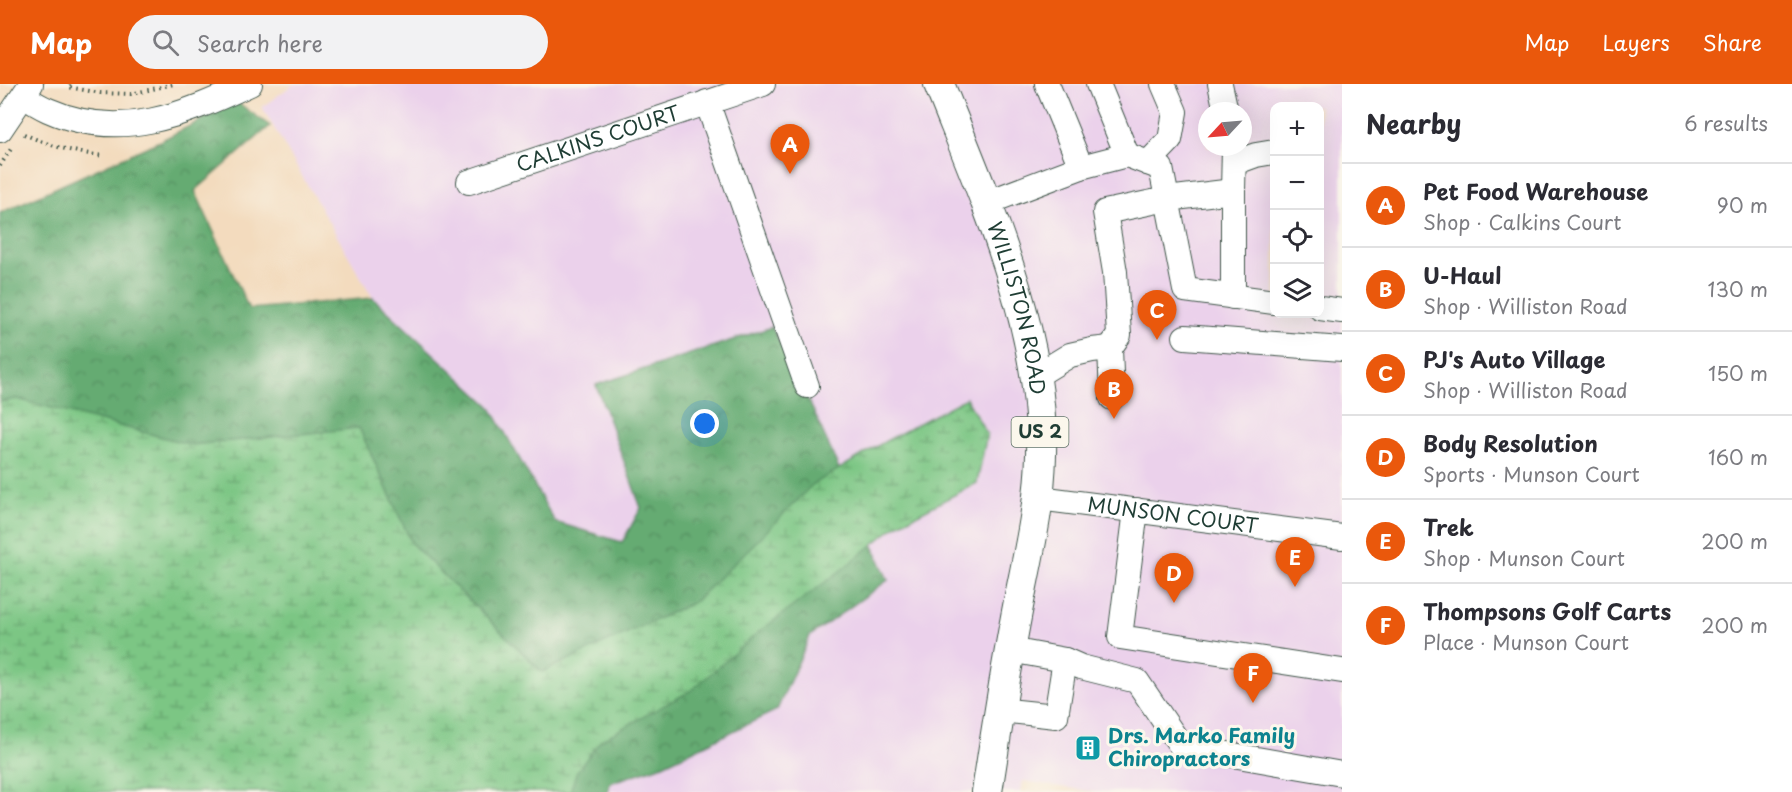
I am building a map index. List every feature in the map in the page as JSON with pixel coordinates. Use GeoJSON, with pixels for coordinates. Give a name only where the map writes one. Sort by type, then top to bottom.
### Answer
{"type":"FeatureCollection","features":[{"type":"Feature","properties":{"kind":"main road","name":"WILLISTON ROAD"},"geometry":{"type":"LineString","coordinates":[[939,84],[986,202],[1014,282],[1023,316],[1039,404],[1041,453],[1039,498],[1010,650],[987,792]]}},
{"type":"Feature","properties":{"kind":"street"},"geometry":{"type":"LineString","coordinates":[[11,131],[27,90],[47,110],[69,118],[94,123],[122,125],[148,123],[174,116],[249,84]]}},
{"type":"Feature","properties":{"kind":"street","name":"CALKINS COURT"},"geometry":{"type":"LineString","coordinates":[[469,182],[763,84]]}},
{"type":"Feature","properties":{"kind":"street"},"geometry":{"type":"LineString","coordinates":[[1047,84],[1081,167]]}},
{"type":"Feature","properties":{"kind":"street"},"geometry":{"type":"LineString","coordinates":[[1098,84],[1137,159],[1161,168],[1185,290],[1270,301]]}},
{"type":"Feature","properties":{"kind":"street"},"geometry":{"type":"LineString","coordinates":[[986,202],[1081,167],[1137,159],[1170,140],[1174,112],[1163,84]]}},
{"type":"Feature","properties":{"kind":"street"},"geometry":{"type":"LineString","coordinates":[[1220,84],[1224,102]]}},
{"type":"Feature","properties":{"kind":"street"},"geometry":{"type":"LineString","coordinates":[[707,102],[807,387]]}},
{"type":"Feature","properties":{"kind":"street"},"geometry":{"type":"LineString","coordinates":[[1252,155],[1270,153]]}},
{"type":"Feature","properties":{"kind":"street"},"geometry":{"type":"LineString","coordinates":[[1233,297],[1234,156]]}},
{"type":"Feature","properties":{"kind":"street"},"geometry":{"type":"LineString","coordinates":[[1112,398],[1110,348],[1119,335],[1114,272],[1105,212],[1167,199],[1233,191]]}},
{"type":"Feature","properties":{"kind":"street"},"geometry":{"type":"LineString","coordinates":[[1324,309],[1342,311]]}},
{"type":"Feature","properties":{"kind":"street"},"geometry":{"type":"LineString","coordinates":[[1185,337],[1342,349]]}},
{"type":"Feature","properties":{"kind":"street"},"geometry":{"type":"LineString","coordinates":[[1034,376],[1070,355],[1110,348]]}},
{"type":"Feature","properties":{"kind":"street","name":"MUNSON COURT"},"geometry":{"type":"LineString","coordinates":[[1039,498],[1342,537]]}},
{"type":"Feature","properties":{"kind":"street"},"geometry":{"type":"LineString","coordinates":[[1136,510],[1120,637],[1342,671]]}},
{"type":"Feature","properties":{"kind":"street"},"geometry":{"type":"LineString","coordinates":[[1010,650],[1065,660],[1081,667],[1137,681],[1181,746],[1342,774]]}},
{"type":"Feature","properties":{"kind":"street"},"geometry":{"type":"LineString","coordinates":[[1000,710],[1056,716],[1065,660]]}},
{"type":"Feature","properties":{"kind":"path"},"geometry":{"type":"LineString","coordinates":[[70,84],[68,87],[99,93],[132,94],[174,84]]}},
{"type":"Feature","properties":{"kind":"path"},"geometry":{"type":"LineString","coordinates":[[11,131],[51,146],[104,156]]}},
{"type":"Feature","properties":{"kind":"shaded area"},"geometry":{"type":"Polygon","coordinates":[[[294,84],[1342,84],[1342,792],[1095,792],[1023,781],[1021,792],[489,792],[373,298],[262,107],[294,84]]]}},
{"type":"Feature","properties":{"kind":"green space"},"geometry":{"type":"Polygon","coordinates":[[[237,102],[270,126],[195,191],[249,309],[373,298],[490,406],[555,522],[622,542],[641,508],[596,385],[772,327],[814,412],[888,580],[810,636],[777,710],[663,765],[610,783],[608,792],[549,792],[542,672],[412,544],[359,428],[192,445],[17,399],[0,402],[0,213],[162,140],[237,102]]]}},
{"type":"Feature","properties":{"kind":"green space"},"geometry":{"type":"Polygon","coordinates":[[[966,398],[987,434],[977,483],[897,525],[760,631],[692,690],[601,740],[577,771],[570,792],[0,792],[0,402],[17,399],[192,445],[359,428],[412,544],[542,672],[694,602],[812,485],[886,441],[966,398]]]}},
{"type":"Feature","properties":{"kind":"place","name":"Pet Food Warehouse"},"geometry":{"type":"Point","coordinates":[790,174]}},
{"type":"Feature","properties":{"kind":"place","name":"PJ's Auto Village"},"geometry":{"type":"Point","coordinates":[1157,340]}},
{"type":"Feature","properties":{"kind":"place","name":"U-Haul"},"geometry":{"type":"Point","coordinates":[1114,419]}},
{"type":"Feature","properties":{"kind":"place","name":"Trek"},"geometry":{"type":"Point","coordinates":[1295,587]}},
{"type":"Feature","properties":{"kind":"place","name":"Body Resolution"},"geometry":{"type":"Point","coordinates":[1174,603]}},
{"type":"Feature","properties":{"kind":"place","name":"Thompsons Golf Carts"},"geometry":{"type":"Point","coordinates":[1253,703]}},
{"type":"Feature","properties":{"kind":"place","name":"Drs. Marko Family Chiropractors"},"geometry":{"type":"Point","coordinates":[1088,748]}}]}
